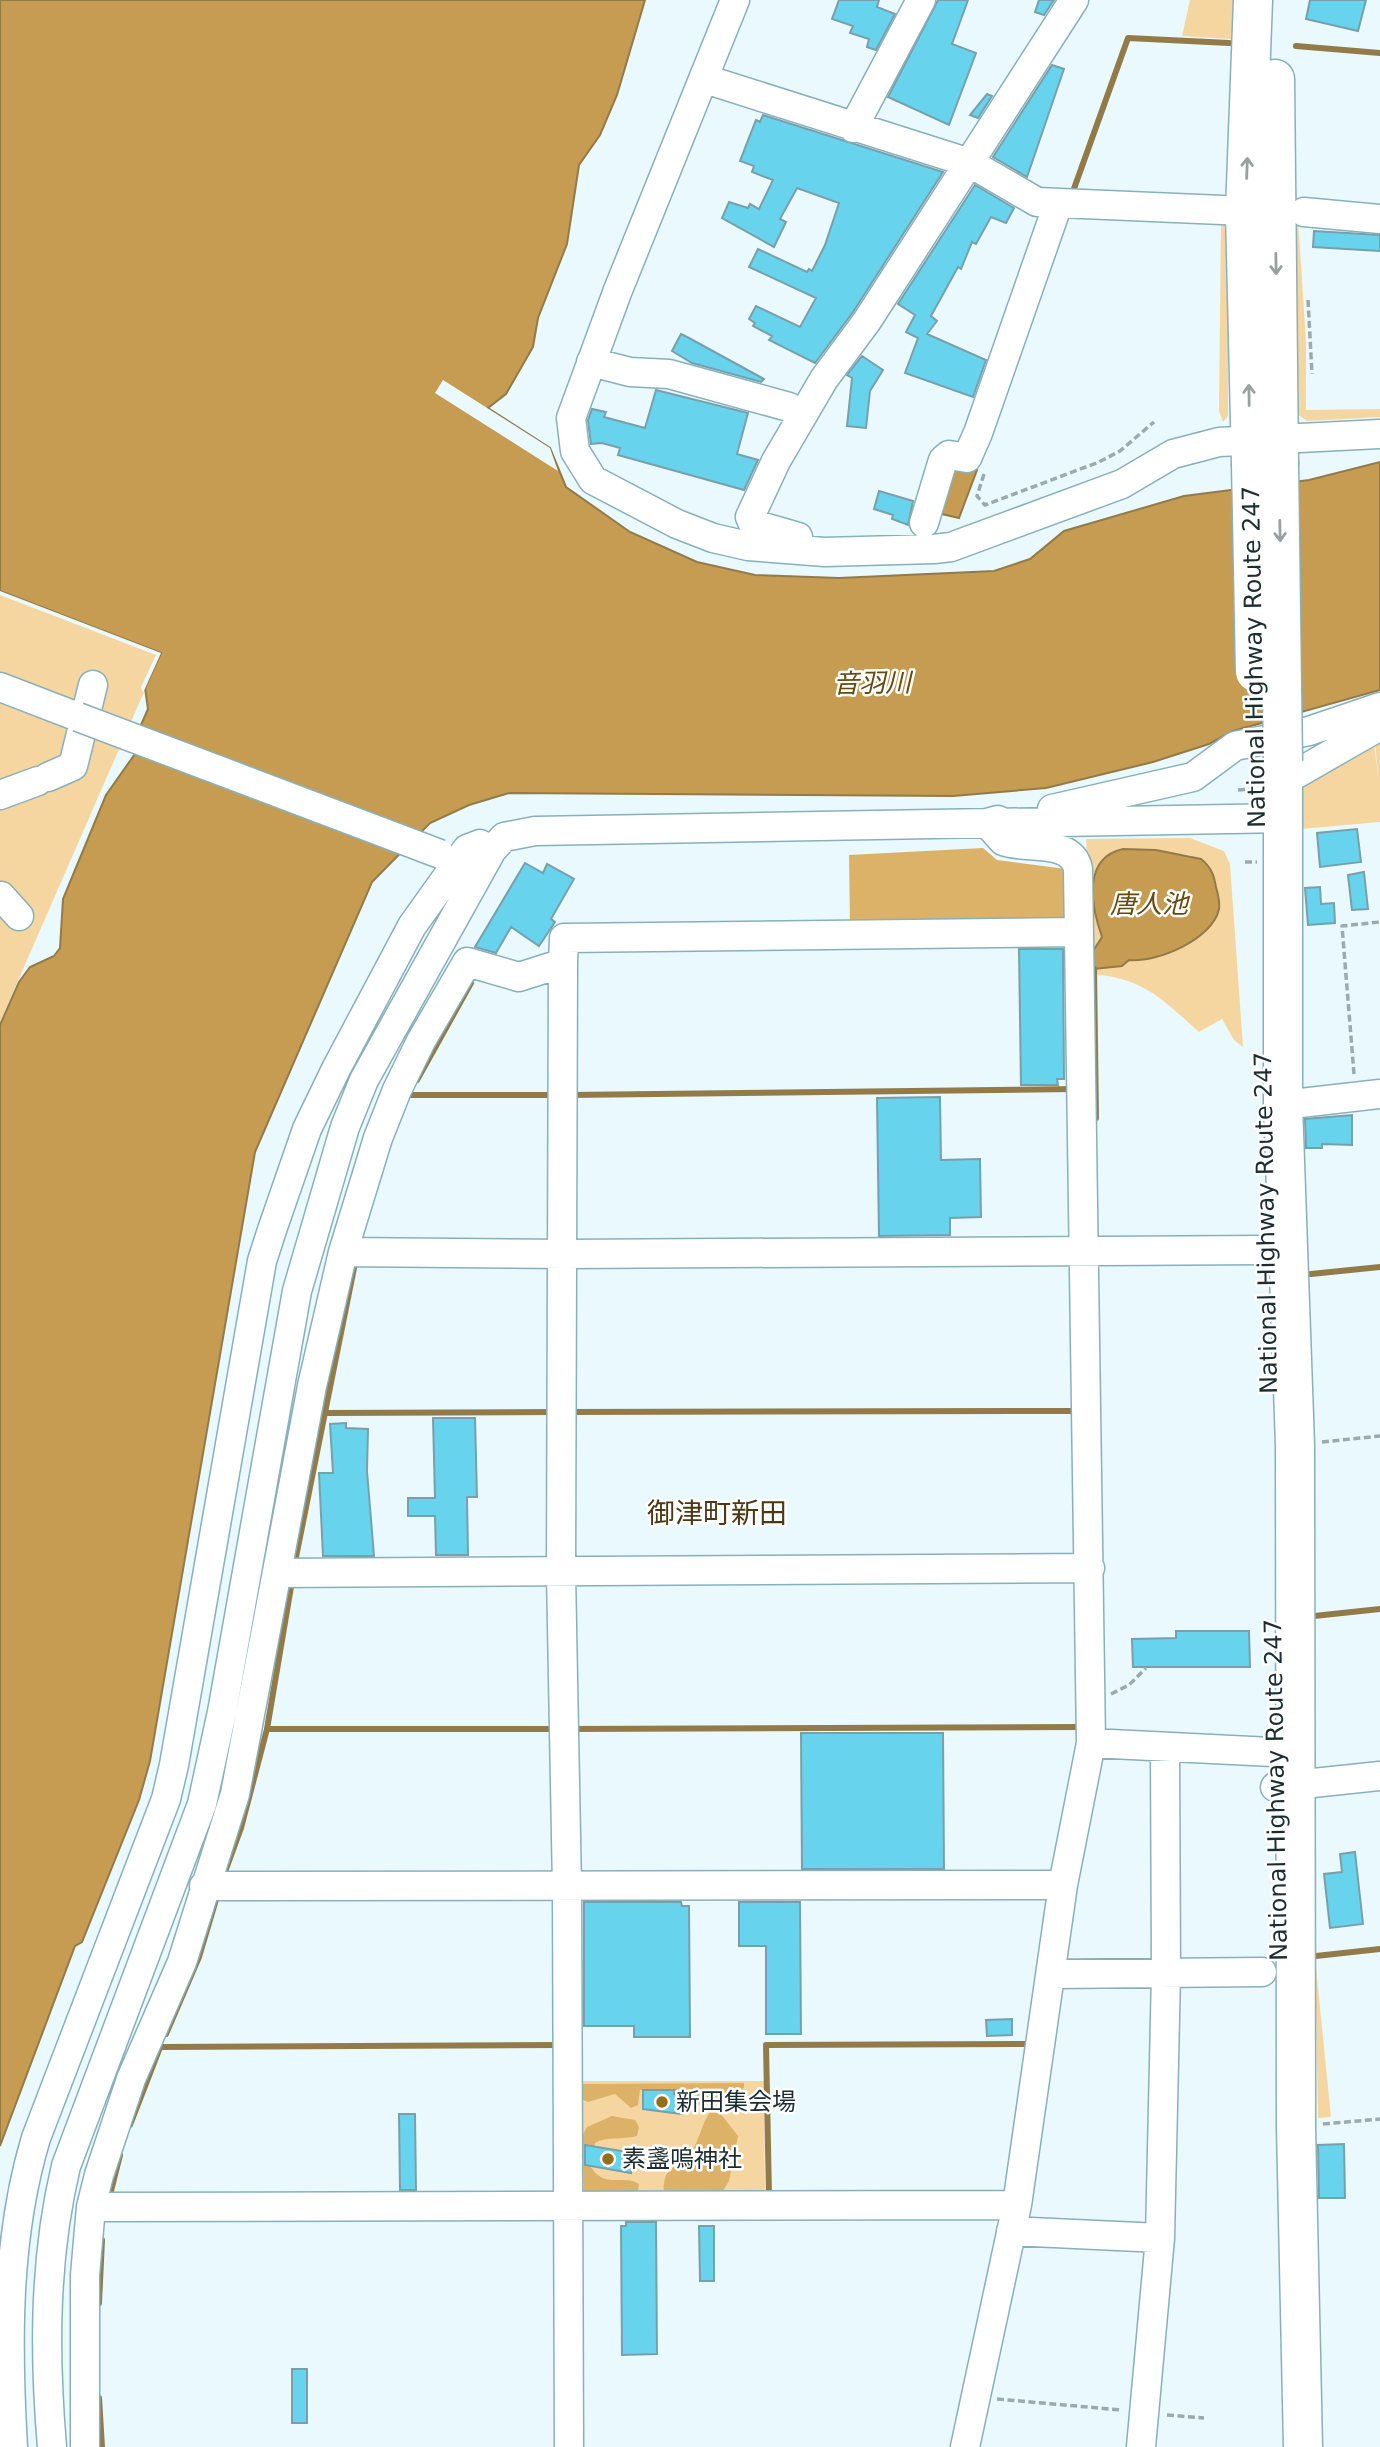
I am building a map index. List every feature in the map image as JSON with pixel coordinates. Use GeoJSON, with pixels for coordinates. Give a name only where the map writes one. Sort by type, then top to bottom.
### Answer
{"type":"FeatureCollection","features":[{"type":"Feature","properties":{"kind":"highway","name":"National Highway Route 247"},"geometry":{"type":"LineString","coordinates":[[1254,0],[1245,211],[1265,450]]}},
{"type":"Feature","properties":{"kind":"highway","name":"National Highway Route 247"},"geometry":{"type":"LineString","coordinates":[[1275,0],[1265,450],[1274,765],[1269,818],[1267,1250],[1281,1775],[1296,2127],[1303,2447]]}},
{"type":"Feature","properties":{"kind":"highway","name":"National Highway Route 247"},"geometry":{"type":"LineString","coordinates":[[1269,818],[1295,1445],[1281,1775],[1288,2447]]}},
{"type":"Feature","properties":{"kind":"street"},"geometry":{"type":"LineString","coordinates":[[735,0],[571,418],[570,432],[575,451],[593,480],[677,524],[713,538],[748,545],[825,552],[951,547],[1122,484],[1173,454],[1219,442],[1265,450],[1380,434]]}},
{"type":"Feature","properties":{"kind":"street"},"geometry":{"type":"LineString","coordinates":[[853,128],[921,0]]}},
{"type":"Feature","properties":{"kind":"street"},"geometry":{"type":"LineString","coordinates":[[825,552],[820,544],[753,524],[750,517],[776,461],[824,379],[867,321],[1074,0]]}},
{"type":"Feature","properties":{"kind":"street"},"geometry":{"type":"LineString","coordinates":[[705,79],[970,163],[1037,202],[1245,211]]}},
{"type":"Feature","properties":{"kind":"street"},"geometry":{"type":"LineString","coordinates":[[924,523],[943,460],[949,455],[967,458],[1065,204]]}},
{"type":"Feature","properties":{"kind":"street"},"geometry":{"type":"LineString","coordinates":[[1304,212],[1380,219]]}},
{"type":"Feature","properties":{"kind":"street"},"geometry":{"type":"LineString","coordinates":[[591,362],[630,372],[669,374],[789,407],[803,415]]}},
{"type":"Feature","properties":{"kind":"street"},"geometry":{"type":"LineString","coordinates":[[53,774],[93,685]]}},
{"type":"Feature","properties":{"kind":"street"},"geometry":{"type":"LineString","coordinates":[[0,687],[448,858]]}},
{"type":"Feature","properties":{"kind":"street"},"geometry":{"type":"LineString","coordinates":[[988,822],[1193,777],[1235,746],[1309,731],[1380,707]]}},
{"type":"Feature","properties":{"kind":"street"},"geometry":{"type":"LineString","coordinates":[[0,795],[88,760],[106,721]]}},
{"type":"Feature","properties":{"kind":"street"},"geometry":{"type":"LineString","coordinates":[[1274,765],[1298,774],[1380,726]]}},
{"type":"Feature","properties":{"kind":"street"},"geometry":{"type":"LineString","coordinates":[[52,2447],[48,2287],[57,2206],[66,2166],[202,1804],[217,1738],[300,1282],[345,1128],[364,1080],[492,850],[504,837],[535,831],[1269,818]]}},
{"type":"Feature","properties":{"kind":"street"},"geometry":{"type":"LineString","coordinates":[[965,2447],[1014,2218],[1063,1885],[1091,1743],[1078,869],[1067,850],[1006,843],[988,822]]}},
{"type":"Feature","properties":{"kind":"street"},"geometry":{"type":"LineString","coordinates":[[13,2447],[13,2252],[22,2185],[36,2138],[166,1799],[262,1261],[307,1129],[335,1069],[448,858],[480,844],[492,850]]}},
{"type":"Feature","properties":{"kind":"street"},"geometry":{"type":"LineString","coordinates":[[569,2447],[567,1888],[561,1573],[565,1255],[564,938],[1079,932]]}},
{"type":"Feature","properties":{"kind":"street"},"geometry":{"type":"LineString","coordinates":[[85,2447],[85,2275],[91,2207],[131,2079],[182,1962],[235,1794],[312,1386],[344,1252],[378,1138],[397,1090],[467,962],[519,977],[563,964]]}},
{"type":"Feature","properties":{"kind":"street"},"geometry":{"type":"LineString","coordinates":[[1283,1105],[1368,1096]]}},
{"type":"Feature","properties":{"kind":"street"},"geometry":{"type":"LineString","coordinates":[[344,1252],[565,1255],[1267,1250]]}},
{"type":"Feature","properties":{"kind":"street"},"geometry":{"type":"LineString","coordinates":[[277,1573],[1090,1568]]}},
{"type":"Feature","properties":{"kind":"street"},"geometry":{"type":"LineString","coordinates":[[1091,1743],[1165,1747],[1281,1775],[1380,1776]]}},
{"type":"Feature","properties":{"kind":"street"},"geometry":{"type":"LineString","coordinates":[[1141,2447],[1160,2238],[1166,1974],[1165,1747]]}},
{"type":"Feature","properties":{"kind":"street"},"geometry":{"type":"LineString","coordinates":[[204,1886],[567,1888],[1063,1885]]}},
{"type":"Feature","properties":{"kind":"street"},"geometry":{"type":"LineString","coordinates":[[1051,1974],[1262,1972]]}},
{"type":"Feature","properties":{"kind":"street"},"geometry":{"type":"LineString","coordinates":[[91,2207],[567,2206],[1014,2218],[1160,2238]]}},
{"type":"Feature","properties":{"kind":"path"},"geometry":{"type":"LineString","coordinates":[[985,470],[977,496],[985,505],[1098,462],[1120,451],[1154,422]]}},
{"type":"Feature","properties":{"kind":"path"},"geometry":{"type":"LineString","coordinates":[[1368,1096],[1342,926],[1380,922]]}},
{"type":"Feature","properties":{"kind":"path"},"geometry":{"type":"LineString","coordinates":[[1295,1445],[1380,1436]]}},
{"type":"Feature","properties":{"kind":"path"},"geometry":{"type":"LineString","coordinates":[[1108,1694],[1120,1691],[1146,1668]]}},
{"type":"Feature","properties":{"kind":"path"},"geometry":{"type":"LineString","coordinates":[[1296,2127],[1380,2119]]}},
{"type":"Feature","properties":{"kind":"path"},"geometry":{"type":"LineString","coordinates":[[977,2397],[1204,2418]]}},
{"type":"Feature","properties":{"kind":"shaded area"},"geometry":{"type":"Polygon","coordinates":[[[1190,0],[1235,0],[1231,39],[1182,36],[1190,0]]]}},
{"type":"Feature","properties":{"kind":"shaded area"},"geometry":{"type":"Polygon","coordinates":[[[1288,62],[1306,343],[1306,410],[1380,409],[1380,417],[1307,421],[1297,414],[1293,397],[1288,62]]]}},
{"type":"Feature","properties":{"kind":"shaded area"},"geometry":{"type":"Polygon","coordinates":[[[1221,221],[1228,221],[1228,416],[1223,422],[1219,411],[1221,221]]]}},
{"type":"Feature","properties":{"kind":"shaded area"},"geometry":{"type":"Polygon","coordinates":[[[0,591],[161,653],[0,1022],[0,591]]]}},
{"type":"Feature","properties":{"kind":"shaded area"},"geometry":{"type":"Polygon","coordinates":[[[1380,732],[1380,822],[1301,829],[1300,777],[1373,736],[1379,782],[1374,735],[1380,732]]]}},
{"type":"Feature","properties":{"kind":"shaded area"},"geometry":{"type":"Polygon","coordinates":[[[1190,838],[1224,851],[1230,864],[1243,1047],[1234,1040],[1222,1019],[1199,1032],[1152,992],[1126,981],[1093,974],[1086,839],[1190,838]],[[1123,849],[1093,873],[1096,921],[1102,937],[1093,951],[1142,961],[1191,855],[1123,849]]]}},
{"type":"Feature","properties":{"kind":"shaded area"},"geometry":{"type":"Polygon","coordinates":[[[983,848],[997,860],[1066,869],[1071,920],[850,928],[849,855],[983,848]]]}},
{"type":"Feature","properties":{"kind":"shaded area"},"geometry":{"type":"Polygon","coordinates":[[[1315,1958],[1331,2117],[1318,2118],[1315,1958]]]}},
{"type":"Feature","properties":{"kind":"shaded area"},"geometry":{"type":"Polygon","coordinates":[[[578,2081],[764,2081],[765,2200],[579,2201],[578,2081]]]}},
{"type":"Feature","properties":{"kind":"shaded area"},"geometry":{"type":"Polygon","coordinates":[[[744,2083],[744,2088],[698,2105],[684,2090],[640,2090],[638,2105],[631,2108],[615,2094],[588,2102],[581,2099],[580,2084],[744,2083]]]}},
{"type":"Feature","properties":{"kind":"shaded area"},"geometry":{"type":"Polygon","coordinates":[[[710,2112],[720,2113],[738,2136],[729,2181],[719,2197],[664,2197],[667,2174],[693,2149],[710,2112]]]}},
{"type":"Feature","properties":{"kind":"shaded area"},"geometry":{"type":"Polygon","coordinates":[[[612,2116],[635,2120],[639,2127],[637,2136],[595,2143],[589,2164],[601,2177],[639,2184],[637,2196],[584,2195],[583,2134],[587,2127],[612,2116]]]}},
{"type":"Feature","properties":{"kind":"water","name":"音羽川"},"geometry":{"type":"Polygon","coordinates":[[[0,0],[645,0],[617,95],[600,135],[579,165],[567,244],[538,318],[533,347],[506,394],[488,408],[550,448],[566,487],[630,532],[697,562],[755,575],[839,578],[994,571],[1030,559],[1064,531],[1184,496],[1309,480],[1380,462],[1380,690],[1233,731],[1209,744],[1153,762],[1046,788],[953,796],[509,793],[469,805],[430,823],[372,882],[255,1152],[150,1761],[139,1800],[82,1942],[75,1946],[0,2146],[0,1025],[19,982],[30,967],[54,956],[60,948],[63,899],[106,795],[137,751],[137,734],[148,709],[145,688],[161,653],[0,591],[0,0]]]}},
{"type":"Feature","properties":{"kind":"water"},"geometry":{"type":"Polygon","coordinates":[[[948,465],[977,470],[959,518],[933,512],[948,465]]]}},
{"type":"Feature","properties":{"kind":"water","name":"唐人池"},"geometry":{"type":"Polygon","coordinates":[[[1123,849],[1156,850],[1201,859],[1213,875],[1219,909],[1215,920],[1206,930],[1182,947],[1154,958],[1129,960],[1122,966],[1094,969],[1093,951],[1102,937],[1093,898],[1095,873],[1101,862],[1110,854],[1123,849]]]}},
{"type":"Feature","properties":{"kind":"pier"},"geometry":{"type":"Polygon","coordinates":[[[443,380],[550,448],[558,471],[435,393],[443,380]]]}},
{"type":"Feature","properties":{"kind":"pier"},"geometry":{"type":"Polygon","coordinates":[[[0,591],[161,653],[143,693],[141,687],[156,655],[0,595],[0,591]]]}},
{"type":"Feature","properties":{"kind":"building"},"geometry":{"type":"Polygon","coordinates":[[[839,0],[879,0],[877,7],[895,14],[876,50],[867,47],[869,39],[850,33],[853,26],[832,19],[839,0]]]}},
{"type":"Feature","properties":{"kind":"building"},"geometry":{"type":"Polygon","coordinates":[[[938,0],[968,0],[952,44],[976,53],[949,125],[888,97],[938,0]]]}},
{"type":"Feature","properties":{"kind":"building"},"geometry":{"type":"Polygon","coordinates":[[[1039,0],[1054,0],[1044,15],[1035,12],[1039,0]]]}},
{"type":"Feature","properties":{"kind":"building"},"geometry":{"type":"Polygon","coordinates":[[[1310,0],[1366,0],[1358,31],[1306,19],[1310,0]]]}},
{"type":"Feature","properties":{"kind":"building"},"geometry":{"type":"Polygon","coordinates":[[[1052,65],[1064,69],[1027,177],[993,157],[1052,65]]]}},
{"type":"Feature","properties":{"kind":"building"},"geometry":{"type":"Polygon","coordinates":[[[987,94],[992,96],[978,118],[970,115],[987,94]]]}},
{"type":"Feature","properties":{"kind":"building"},"geometry":{"type":"Polygon","coordinates":[[[763,115],[943,172],[853,312],[815,363],[769,340],[772,336],[753,326],[755,323],[749,319],[756,306],[800,327],[816,298],[749,267],[758,249],[807,272],[809,269],[812,271],[825,245],[839,203],[797,188],[780,219],[786,222],[774,247],[722,218],[729,202],[748,208],[750,204],[759,209],[773,180],[752,172],[754,166],[740,161],[756,120],[760,122],[763,115]]]}},
{"type":"Feature","properties":{"kind":"building"},"geometry":{"type":"Polygon","coordinates":[[[975,185],[1014,208],[1006,223],[991,217],[976,244],[972,242],[961,269],[958,267],[931,316],[937,321],[927,334],[986,360],[973,397],[905,373],[918,338],[906,332],[915,315],[898,304],[975,185]]]}},
{"type":"Feature","properties":{"kind":"building"},"geometry":{"type":"Polygon","coordinates":[[[1314,231],[1380,235],[1380,251],[1313,247],[1314,231]]]}},
{"type":"Feature","properties":{"kind":"building"},"geometry":{"type":"Polygon","coordinates":[[[681,334],[764,379],[761,382],[692,363],[672,351],[681,334]]]}},
{"type":"Feature","properties":{"kind":"building"},"geometry":{"type":"Polygon","coordinates":[[[862,356],[883,370],[870,391],[866,428],[847,426],[852,378],[847,375],[862,356]]]}},
{"type":"Feature","properties":{"kind":"building"},"geometry":{"type":"Polygon","coordinates":[[[656,390],[748,413],[737,454],[758,460],[744,490],[618,455],[620,448],[602,443],[591,444],[588,420],[592,409],[606,412],[604,417],[645,428],[656,390]]]}},
{"type":"Feature","properties":{"kind":"building"},"geometry":{"type":"Polygon","coordinates":[[[879,491],[913,501],[908,525],[892,519],[893,515],[874,509],[879,491]]]}},
{"type":"Feature","properties":{"kind":"building"},"geometry":{"type":"Polygon","coordinates":[[[1357,829],[1361,862],[1320,867],[1317,833],[1357,829]]]}},
{"type":"Feature","properties":{"kind":"building"},"geometry":{"type":"Polygon","coordinates":[[[525,863],[543,873],[547,864],[574,879],[551,919],[555,922],[539,946],[511,927],[496,953],[475,947],[525,863]]]}},
{"type":"Feature","properties":{"kind":"building"},"geometry":{"type":"Polygon","coordinates":[[[1364,872],[1368,909],[1352,910],[1348,875],[1364,872]]]}},
{"type":"Feature","properties":{"kind":"building"},"geometry":{"type":"Polygon","coordinates":[[[1320,887],[1321,904],[1334,903],[1335,923],[1308,925],[1305,888],[1320,887]]]}},
{"type":"Feature","properties":{"kind":"building"},"geometry":{"type":"Polygon","coordinates":[[[1019,949],[1063,949],[1064,1079],[1057,1079],[1058,1085],[1021,1085],[1019,949]]]}},
{"type":"Feature","properties":{"kind":"building"},"geometry":{"type":"Polygon","coordinates":[[[940,1097],[941,1160],[980,1159],[981,1217],[950,1218],[950,1235],[879,1236],[877,1098],[940,1097]]]}},
{"type":"Feature","properties":{"kind":"building"},"geometry":{"type":"Polygon","coordinates":[[[1352,1115],[1352,1145],[1322,1144],[1322,1148],[1306,1148],[1305,1119],[1352,1115]]]}},
{"type":"Feature","properties":{"kind":"building"},"geometry":{"type":"Polygon","coordinates":[[[433,1418],[475,1418],[477,1497],[467,1497],[468,1555],[436,1555],[435,1516],[408,1516],[408,1498],[435,1498],[433,1418]]]}},
{"type":"Feature","properties":{"kind":"building"},"geometry":{"type":"Polygon","coordinates":[[[346,1423],[346,1428],[368,1429],[367,1471],[374,1556],[323,1556],[319,1473],[333,1473],[330,1424],[346,1423]]]}},
{"type":"Feature","properties":{"kind":"building"},"geometry":{"type":"Polygon","coordinates":[[[1176,1631],[1249,1631],[1250,1667],[1133,1667],[1132,1639],[1176,1638],[1176,1631]]]}},
{"type":"Feature","properties":{"kind":"building"},"geometry":{"type":"Polygon","coordinates":[[[801,1733],[943,1733],[944,1869],[802,1869],[801,1733]]]}},
{"type":"Feature","properties":{"kind":"building"},"geometry":{"type":"Polygon","coordinates":[[[1355,1852],[1363,1924],[1330,1928],[1324,1874],[1342,1872],[1340,1854],[1355,1852]]]}},
{"type":"Feature","properties":{"kind":"building"},"geometry":{"type":"Polygon","coordinates":[[[584,1902],[681,1902],[682,1906],[689,1906],[690,2037],[634,2037],[634,2026],[584,2026],[584,1902]]]}},
{"type":"Feature","properties":{"kind":"building"},"geometry":{"type":"Polygon","coordinates":[[[739,1902],[800,1902],[801,2034],[766,2034],[766,1946],[739,1946],[739,1902]]]}},
{"type":"Feature","properties":{"kind":"building"},"geometry":{"type":"Polygon","coordinates":[[[1012,2019],[1012,2035],[987,2036],[986,2020],[1012,2019]]]}},
{"type":"Feature","properties":{"kind":"building","name":"新田集会場"},"geometry":{"type":"Polygon","coordinates":[[[643,2090],[675,2090],[674,2094],[682,2094],[682,2114],[643,2109],[643,2090]]]}},
{"type":"Feature","properties":{"kind":"building"},"geometry":{"type":"Polygon","coordinates":[[[399,2114],[415,2114],[416,2190],[400,2190],[399,2114]]]}},
{"type":"Feature","properties":{"kind":"building"},"geometry":{"type":"Polygon","coordinates":[[[1344,2144],[1345,2198],[1319,2198],[1318,2145],[1344,2144]]]}},
{"type":"Feature","properties":{"kind":"building"},"geometry":{"type":"Polygon","coordinates":[[[585,2145],[634,2153],[631,2173],[585,2165],[585,2145]]]}},
{"type":"Feature","properties":{"kind":"building"},"geometry":{"type":"Polygon","coordinates":[[[626,2222],[656,2222],[657,2354],[622,2355],[621,2226],[626,2226],[626,2222]]]}},
{"type":"Feature","properties":{"kind":"building"},"geometry":{"type":"Polygon","coordinates":[[[699,2226],[714,2226],[714,2281],[700,2281],[699,2226]]]}},
{"type":"Feature","properties":{"kind":"building"},"geometry":{"type":"Polygon","coordinates":[[[292,2369],[307,2369],[307,2423],[292,2423],[292,2369]]]}},
{"type":"Feature","properties":{"kind":"waterway"},"geometry":{"type":"LineString","coordinates":[[1071,197],[1128,38],[1229,43]]}},
{"type":"Feature","properties":{"kind":"waterway"},"geometry":{"type":"LineString","coordinates":[[1296,46],[1380,53]]}},
{"type":"Feature","properties":{"kind":"waterway"},"geometry":{"type":"LineString","coordinates":[[1094,969],[1096,1118]]}},
{"type":"Feature","properties":{"kind":"waterway"},"geometry":{"type":"LineString","coordinates":[[417,1080],[471,983]]}},
{"type":"Feature","properties":{"kind":"waterway"},"geometry":{"type":"LineString","coordinates":[[568,1095],[1074,1089]]}},
{"type":"Feature","properties":{"kind":"waterway"},"geometry":{"type":"LineString","coordinates":[[409,1095],[554,1095]]}},
{"type":"Feature","properties":{"kind":"waterway"},"geometry":{"type":"LineString","coordinates":[[294,1567],[356,1258]]}},
{"type":"Feature","properties":{"kind":"waterway"},"geometry":{"type":"LineString","coordinates":[[1311,1274],[1380,1267]]}},
{"type":"Feature","properties":{"kind":"waterway"},"geometry":{"type":"LineString","coordinates":[[568,1412],[1077,1411]]}},
{"type":"Feature","properties":{"kind":"waterway"},"geometry":{"type":"LineString","coordinates":[[325,1413],[554,1412]]}},
{"type":"Feature","properties":{"kind":"waterway"},"geometry":{"type":"LineString","coordinates":[[222,1880],[241,1828],[267,1729],[292,1581]]}},
{"type":"Feature","properties":{"kind":"waterway"},"geometry":{"type":"LineString","coordinates":[[1314,1616],[1380,1609]]}},
{"type":"Feature","properties":{"kind":"waterway"},"geometry":{"type":"LineString","coordinates":[[569,1729],[1082,1727]]}},
{"type":"Feature","properties":{"kind":"waterway"},"geometry":{"type":"LineString","coordinates":[[267,1729],[555,1729]]}},
{"type":"Feature","properties":{"kind":"waterway"},"geometry":{"type":"LineString","coordinates":[[166,2034],[199,1957],[218,1893]]}},
{"type":"Feature","properties":{"kind":"waterway"},"geometry":{"type":"LineString","coordinates":[[1316,1956],[1380,1949]]}},
{"type":"Feature","properties":{"kind":"waterway"},"geometry":{"type":"LineString","coordinates":[[769,2196],[766,2045],[1032,2044]]}},
{"type":"Feature","properties":{"kind":"waterway"},"geometry":{"type":"LineString","coordinates":[[160,2047],[559,2045]]}},
{"type":"Feature","properties":{"kind":"waterway"},"geometry":{"type":"LineString","coordinates":[[130,2125],[159,2050]]}},
{"type":"Feature","properties":{"kind":"waterway"},"geometry":{"type":"LineString","coordinates":[[109,2199],[120,2155]]}},
{"type":"Feature","properties":{"kind":"waterway"},"geometry":{"type":"LineString","coordinates":[[99,2303],[102,2240]]}},
{"type":"Feature","properties":{"kind":"waterway"},"geometry":{"type":"LineString","coordinates":[[99,2398],[102,2447]]}},
{"type":"Feature","properties":{"kind":"place","name":"新田集会場"},"geometry":{"type":"Point","coordinates":[662,2102]}},
{"type":"Feature","properties":{"kind":"place","name":"素盞嗚神社"},"geometry":{"type":"Point","coordinates":[608,2159]}},
{"type":"Feature","properties":{"kind":"district","name":"御津町新田"},"geometry":{"type":"Point","coordinates":[717,1513]}}]}
